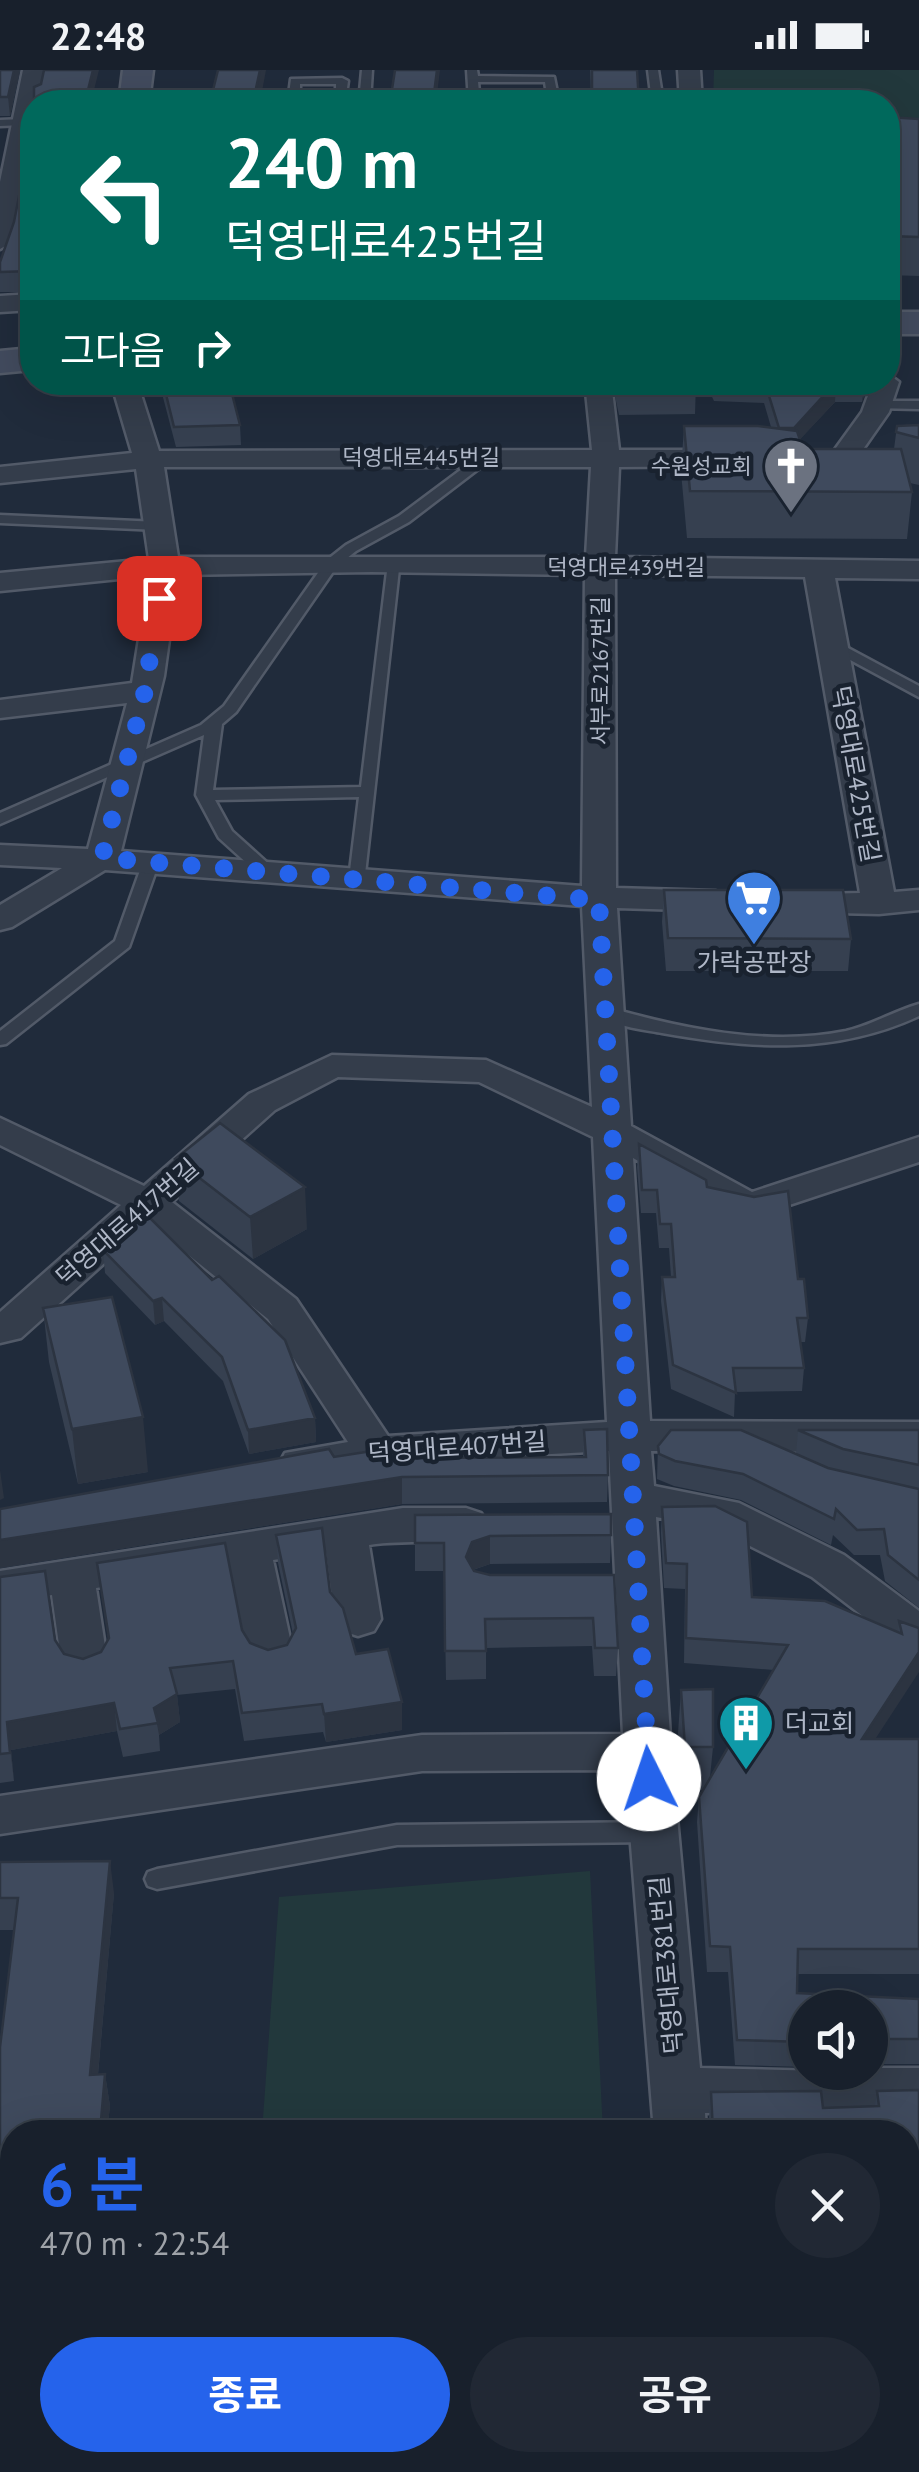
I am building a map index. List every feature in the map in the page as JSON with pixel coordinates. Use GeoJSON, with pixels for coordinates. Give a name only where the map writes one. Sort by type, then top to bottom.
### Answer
{"type":"FeatureCollection","features":[{"type":"Feature","properties":{"kind":"street"},"geometry":{"type":"LineString","coordinates":[[0,242],[16,168],[12,123]]}},
{"type":"Feature","properties":{"kind":"street"},"geometry":{"type":"LineString","coordinates":[[0,920],[102,858],[145,691],[164,566],[150,458],[128,395]]}},
{"type":"Feature","properties":{"kind":"street","name":"서부로2167번길"},"geometry":{"type":"LineString","coordinates":[[599,395],[606,456],[600,569],[599,900]]}},
{"type":"Feature","properties":{"kind":"street"},"geometry":{"type":"LineString","coordinates":[[881,395],[833,459],[881,460]]}},
{"type":"Feature","properties":{"kind":"street","name":"덕영대로445번길"},"geometry":{"type":"LineString","coordinates":[[0,475],[150,458],[764,458]]}},
{"type":"Feature","properties":{"kind":"street","name":"덕영대로439번길"},"geometry":{"type":"LineString","coordinates":[[0,582],[164,566],[394,563],[600,569],[919,570]]}},
{"type":"Feature","properties":{"kind":"street","name":"덕영대로425번길"},"geometry":{"type":"LineString","coordinates":[[818,568],[880,904]]}},
{"type":"Feature","properties":{"kind":"street"},"geometry":{"type":"LineString","coordinates":[[0,709],[145,691]]}},
{"type":"Feature","properties":{"kind":"street"},"geometry":{"type":"LineString","coordinates":[[0,855],[102,858],[599,900],[880,904],[919,900]]}},
{"type":"Feature","properties":{"kind":"street","name":"덕영대로381번길"},"geometry":{"type":"LineString","coordinates":[[599,900],[629,1437],[621,1514],[621,1583],[647,1752],[678,2112]]}},
{"type":"Feature","properties":{"kind":"street","name":"덕영대로417번길"},"geometry":{"type":"LineString","coordinates":[[0,1329],[7,1328],[262,1102],[332,1066],[486,1071],[612,1130],[740,1202],[753,1205],[919,1149]]}},
{"type":"Feature","properties":{"kind":"street"},"geometry":{"type":"LineString","coordinates":[[0,1130],[148,1204],[282,1309],[375,1450]]}},
{"type":"Feature","properties":{"kind":"street","name":"덕영대로407번길"},"geometry":{"type":"LineString","coordinates":[[262,1470],[375,1450],[629,1437],[919,1438]]}},
{"type":"Feature","properties":{"kind":"street"},"geometry":{"type":"LineString","coordinates":[[621,1514],[724,1514],[828,1566],[919,1635]]}},
{"type":"Feature","properties":{"kind":"street"},"geometry":{"type":"LineString","coordinates":[[0,1587],[403,1524],[500,1524]]}},
{"type":"Feature","properties":{"kind":"street"},"geometry":{"type":"LineString","coordinates":[[345,1533],[358,1619]]}},
{"type":"Feature","properties":{"kind":"street"},"geometry":{"type":"LineString","coordinates":[[248,1548],[271,1658]]}},
{"type":"Feature","properties":{"kind":"street"},"geometry":{"type":"LineString","coordinates":[[72,1576],[85,1666]]}},
{"type":"Feature","properties":{"kind":"street"},"geometry":{"type":"LineString","coordinates":[[0,1815],[422,1752],[647,1752]]}},
{"type":"Feature","properties":{"kind":"street"},"geometry":{"type":"LineString","coordinates":[[678,2112],[919,2090]]}},
{"type":"Feature","properties":{"kind":"lane"},"geometry":{"type":"LineString","coordinates":[[472,74],[550,78],[552,90]]}},
{"type":"Feature","properties":{"kind":"lane"},"geometry":{"type":"LineString","coordinates":[[885,395],[919,405]]}},
{"type":"Feature","properties":{"kind":"lane"},"geometry":{"type":"LineString","coordinates":[[0,819],[214,722],[230,709],[332,564],[351,548],[404,519],[487,457]]}},
{"type":"Feature","properties":{"kind":"lane"},"geometry":{"type":"LineString","coordinates":[[0,519],[158,526]]}},
{"type":"Feature","properties":{"kind":"lane"},"geometry":{"type":"LineString","coordinates":[[358,879],[394,563]]}},
{"type":"Feature","properties":{"kind":"lane","name":"덕영대로425번길"},"geometry":{"type":"LineString","coordinates":[[832,645],[919,692]]}},
{"type":"Feature","properties":{"kind":"lane"},"geometry":{"type":"LineString","coordinates":[[214,722],[204,795],[225,834],[267,872]]}},
{"type":"Feature","properties":{"kind":"lane"},"geometry":{"type":"LineString","coordinates":[[204,795],[368,792]]}},
{"type":"Feature","properties":{"kind":"lane"},"geometry":{"type":"LineString","coordinates":[[0,1040],[123,944],[151,862]]}},
{"type":"Feature","properties":{"kind":"lane"},"geometry":{"type":"LineString","coordinates":[[606,1012],[620,1020],[736,1042],[816,1040],[862,1034],[919,1009]]}},
{"type":"Feature","properties":{"kind":"lane"},"geometry":{"type":"LineString","coordinates":[[725,1437],[780,1461]]}},
{"type":"Feature","properties":{"kind":"lane"},"geometry":{"type":"LineString","coordinates":[[158,1879],[397,1835],[654,1832]]}},
{"type":"Feature","properties":{"kind":"green space"},"geometry":{"type":"Polygon","coordinates":[[[714,70],[919,70],[919,125],[900,126],[900,90],[713,90],[714,70]]]}},
{"type":"Feature","properties":{"kind":"green space"},"geometry":{"type":"Polygon","coordinates":[[[590,1871],[602,2120],[263,2120],[279,1897],[590,1871]]]}},
{"type":"Feature","properties":{"kind":"building"},"geometry":{"type":"Polygon","coordinates":[[[0,70],[14,70],[8,97],[0,97],[0,70]]]}},
{"type":"Feature","properties":{"kind":"building"},"geometry":{"type":"Polygon","coordinates":[[[44,70],[93,70],[88,90],[34,90],[41,84],[44,70]]]}},
{"type":"Feature","properties":{"kind":"building"},"geometry":{"type":"Polygon","coordinates":[[[218,70],[260,70],[256,90],[213,90],[218,70]]]}},
{"type":"Feature","properties":{"kind":"building"},"geometry":{"type":"Polygon","coordinates":[[[395,70],[437,70],[434,90],[392,90],[395,70]]]}},
{"type":"Feature","properties":{"kind":"building"},"geometry":{"type":"Polygon","coordinates":[[[592,70],[637,70],[638,90],[592,90],[592,70]]]}},
{"type":"Feature","properties":{"kind":"building"},"geometry":{"type":"Polygon","coordinates":[[[900,118],[919,119],[919,237],[900,236],[900,118]]]}},
{"type":"Feature","properties":{"kind":"building"},"geometry":{"type":"Polygon","coordinates":[[[20,191],[20,271],[0,272],[0,262],[20,191]]]}},
{"type":"Feature","properties":{"kind":"building"},"geometry":{"type":"Polygon","coordinates":[[[166,395],[232,395],[240,425],[174,427],[166,395]]]}},
{"type":"Feature","properties":{"kind":"building"},"geometry":{"type":"Polygon","coordinates":[[[769,395],[824,395],[794,428],[779,428],[769,395]]]}},
{"type":"Feature","properties":{"kind":"building"},"geometry":{"type":"Polygon","coordinates":[[[919,425],[919,438],[896,432],[897,426],[919,425]]]}},
{"type":"Feature","properties":{"kind":"building"},"geometry":{"type":"Polygon","coordinates":[[[684,426],[758,426],[797,431],[803,449],[901,449],[912,492],[690,491],[684,426]]]}},
{"type":"Feature","properties":{"kind":"building"},"geometry":{"type":"Polygon","coordinates":[[[664,890],[843,890],[851,939],[668,938],[664,890]]]}},
{"type":"Feature","properties":{"kind":"building"},"geometry":{"type":"Polygon","coordinates":[[[220,1123],[305,1187],[250,1217],[175,1159],[220,1123]]]}},
{"type":"Feature","properties":{"kind":"building"},"geometry":{"type":"Polygon","coordinates":[[[639,1144],[706,1180],[707,1187],[754,1197],[788,1191],[798,1279],[804,1279],[808,1318],[797,1318],[804,1368],[733,1368],[736,1393],[673,1365],[662,1277],[675,1277],[671,1224],[660,1224],[657,1190],[642,1190],[639,1144]]]}},
{"type":"Feature","properties":{"kind":"building"},"geometry":{"type":"Polygon","coordinates":[[[144,1212],[212,1280],[219,1276],[285,1340],[315,1418],[248,1430],[222,1357],[162,1298],[153,1301],[103,1250],[144,1212]]]}},
{"type":"Feature","properties":{"kind":"building"},"geometry":{"type":"Polygon","coordinates":[[[112,1297],[143,1417],[72,1429],[43,1308],[112,1297]]]}},
{"type":"Feature","properties":{"kind":"building"},"geometry":{"type":"Polygon","coordinates":[[[607,1429],[608,1475],[402,1477],[0,1540],[0,1509],[329,1449],[334,1457],[398,1447],[402,1458],[586,1457],[584,1430],[607,1429]]]}},
{"type":"Feature","properties":{"kind":"building"},"geometry":{"type":"Polygon","coordinates":[[[671,1430],[741,1430],[828,1468],[919,1489],[919,1580],[888,1555],[884,1529],[857,1530],[836,1509],[834,1519],[743,1474],[675,1461],[659,1454],[658,1446],[671,1430]]]}},
{"type":"Feature","properties":{"kind":"building"},"geometry":{"type":"Polygon","coordinates":[[[798,1430],[919,1430],[919,1465],[843,1449],[798,1430]]]}},
{"type":"Feature","properties":{"kind":"building"},"geometry":{"type":"Polygon","coordinates":[[[715,1506],[747,1522],[752,1597],[825,1601],[902,1634],[899,1621],[919,1628],[919,1652],[862,1739],[919,1739],[919,1949],[798,1949],[797,1990],[788,1990],[788,2042],[737,2040],[730,1947],[710,1946],[699,1797],[788,1645],[686,1638],[687,1564],[666,1563],[662,1507],[715,1506]]]}},
{"type":"Feature","properties":{"kind":"building"},"geometry":{"type":"Polygon","coordinates":[[[611,1514],[611,1535],[490,1536],[472,1542],[466,1557],[474,1571],[490,1575],[614,1575],[618,1648],[595,1648],[593,1618],[485,1619],[486,1651],[445,1651],[444,1543],[415,1543],[415,1515],[611,1514]]]}},
{"type":"Feature","properties":{"kind":"building"},"geometry":{"type":"Polygon","coordinates":[[[322,1528],[330,1592],[343,1608],[356,1654],[388,1649],[402,1702],[324,1714],[322,1704],[242,1713],[233,1661],[170,1668],[177,1694],[154,1708],[158,1723],[120,1729],[114,1703],[7,1722],[10,1753],[0,1754],[0,1577],[45,1571],[55,1640],[64,1654],[83,1659],[101,1652],[109,1638],[97,1563],[225,1543],[242,1630],[250,1643],[268,1650],[287,1645],[296,1628],[276,1535],[322,1528]]]}},
{"type":"Feature","properties":{"kind":"building"},"geometry":{"type":"Polygon","coordinates":[[[713,1689],[713,1747],[685,1747],[681,1690],[713,1689]]]}},
{"type":"Feature","properties":{"kind":"building"},"geometry":{"type":"Polygon","coordinates":[[[110,1861],[90,2075],[105,2074],[101,2120],[0,2120],[0,2047],[18,1898],[0,1898],[0,1862],[110,1861]]]}},
{"type":"Feature","properties":{"kind":"building"},"geometry":{"type":"Polygon","coordinates":[[[888,1997],[919,1999],[919,2039],[888,2039],[888,1997]]]}},
{"type":"Feature","properties":{"kind":"building"},"geometry":{"type":"Polygon","coordinates":[[[919,2090],[919,2120],[712,2120],[711,2092],[821,2091],[823,2108],[879,2106],[877,2091],[919,2090]]]}},
{"type":"Feature","properties":{"kind":"place","name":"수원성교회"},"geometry":{"type":"Point","coordinates":[791,515]}},
{"type":"Feature","properties":{"kind":"place","name":"가락공판장"},"geometry":{"type":"Point","coordinates":[754,947]}},
{"type":"Feature","properties":{"kind":"place","name":"더교회"},"geometry":{"type":"Point","coordinates":[746,1772]}},
{"type":"Feature","properties":{"kind":"route"},"geometry":{"type":"LineString","coordinates":[[159,598],[145,691],[102,858],[599,900],[649,1779]]}}]}
